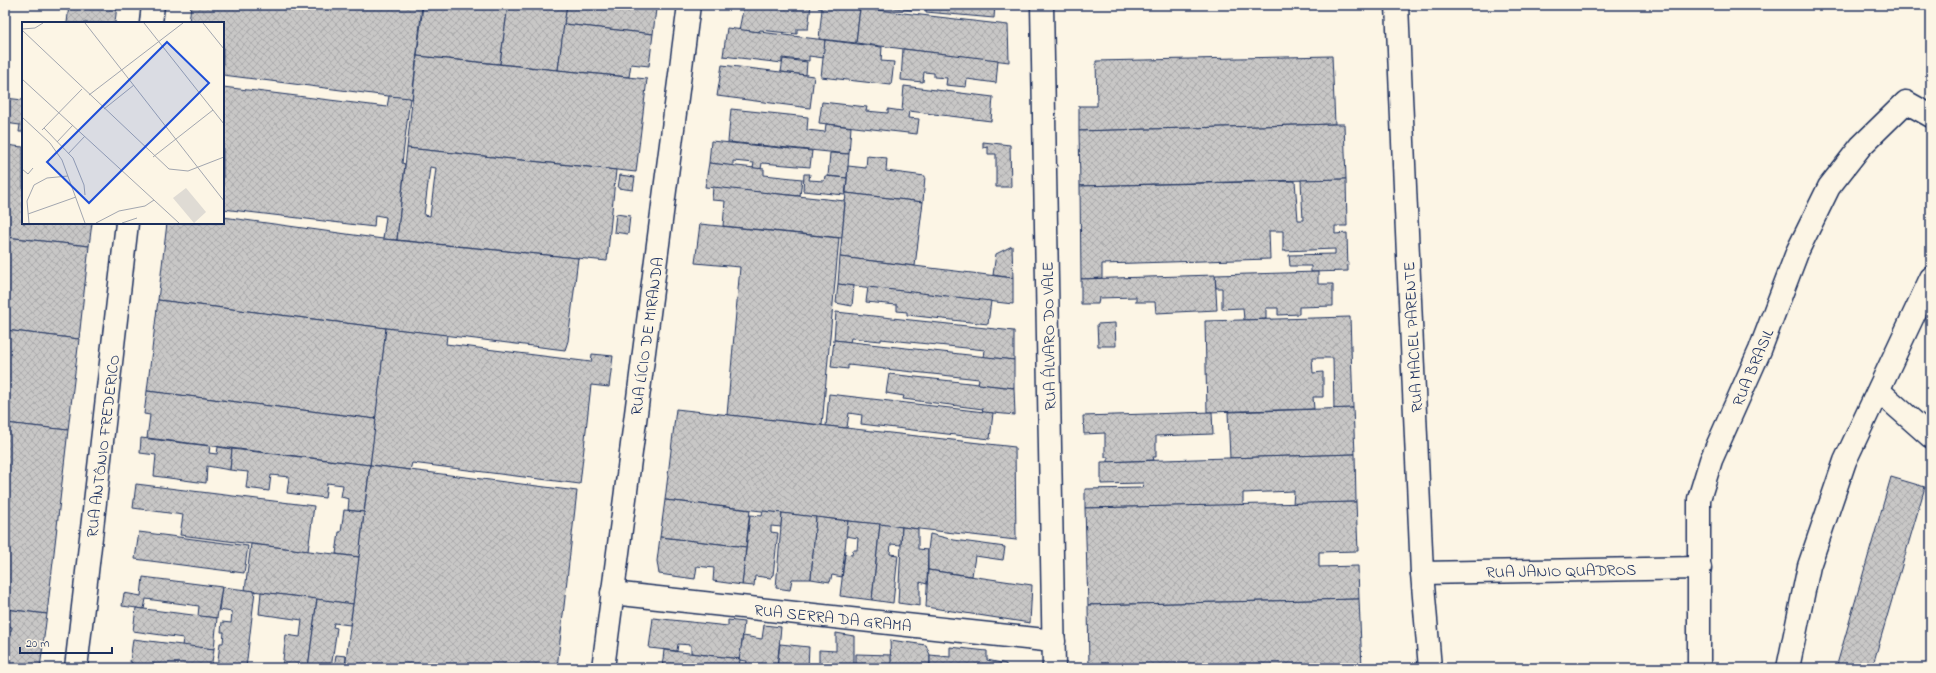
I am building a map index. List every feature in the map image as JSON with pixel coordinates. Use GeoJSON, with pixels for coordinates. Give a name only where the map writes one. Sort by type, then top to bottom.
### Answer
{"type":"FeatureCollection","features":[{"type":"Feature","properties":{"kind":"street"},"geometry":{"type":"LineString","coordinates":[[151,22],[153,5]]}},
{"type":"Feature","properties":{"kind":"street","name":"RUA LÍCIO DE MIRANDA"},"geometry":{"type":"LineString","coordinates":[[603,668],[689,5]]}},
{"type":"Feature","properties":{"kind":"street","name":"RUA ÁLVARO DO VALE"},"geometry":{"type":"LineString","coordinates":[[1042,5],[1054,668]]}},
{"type":"Feature","properties":{"kind":"street","name":"RUA MACIEL PARENTE"},"geometry":{"type":"LineString","coordinates":[[1397,5],[1422,573],[1430,668]]}},
{"type":"Feature","properties":{"kind":"street","name":"RUA BRASIL"},"geometry":{"type":"LineString","coordinates":[[1699,668],[1699,499],[1709,466],[1760,350],[1798,250],[1829,187],[1861,146],[1906,102],[1931,116]]}},
{"type":"Feature","properties":{"kind":"street","name":"RUA ANTÔNIO FREDERICO"},"geometry":{"type":"LineString","coordinates":[[76,668],[127,224]]}},
{"type":"Feature","properties":{"kind":"street"},"geometry":{"type":"LineString","coordinates":[[1788,668],[1809,566],[1845,461],[1931,278]]}},
{"type":"Feature","properties":{"kind":"street"},"geometry":{"type":"LineString","coordinates":[[1879,391],[1931,437]]}},
{"type":"Feature","properties":{"kind":"street","name":"RUA JANIO QUADROS"},"geometry":{"type":"LineString","coordinates":[[1422,573],[1700,568]]}},
{"type":"Feature","properties":{"kind":"street","name":"RUA SERRA DA GRAMA"},"geometry":{"type":"LineString","coordinates":[[612,593],[1054,641]]}},
{"type":"Feature","properties":{"kind":"building"},"geometry":{"type":"Polygon","coordinates":[[[69,5],[117,5],[115,22],[67,22],[69,5]]]}},
{"type":"Feature","properties":{"kind":"building"},"geometry":{"type":"Polygon","coordinates":[[[191,5],[422,6],[412,99],[224,75],[224,22],[189,22],[191,5]]]}},
{"type":"Feature","properties":{"kind":"building"},"geometry":{"type":"Polygon","coordinates":[[[423,5],[508,5],[500,64],[417,56],[423,5]]]}},
{"type":"Feature","properties":{"kind":"building"},"geometry":{"type":"Polygon","coordinates":[[[508,5],[567,5],[558,70],[500,64],[508,5]]]}},
{"type":"Feature","properties":{"kind":"building"},"geometry":{"type":"Polygon","coordinates":[[[567,5],[612,8],[614,5],[628,5],[656,9],[653,34],[564,24],[567,5]]]}},
{"type":"Feature","properties":{"kind":"building"},"geometry":{"type":"Polygon","coordinates":[[[628,5],[657,5],[656,9],[628,5]]]}},
{"type":"Feature","properties":{"kind":"building"},"geometry":{"type":"Polygon","coordinates":[[[744,5],[811,5],[808,29],[797,29],[797,34],[760,30],[759,32],[739,30],[744,5]]]}},
{"type":"Feature","properties":{"kind":"building"},"geometry":{"type":"Polygon","coordinates":[[[819,5],[850,5],[850,7],[860,8],[856,43],[819,39],[822,9],[818,8],[819,5]]]}},
{"type":"Feature","properties":{"kind":"building"},"geometry":{"type":"Polygon","coordinates":[[[850,5],[874,5],[874,10],[850,7],[850,5]]]}},
{"type":"Feature","properties":{"kind":"building"},"geometry":{"type":"Polygon","coordinates":[[[886,5],[912,5],[912,10],[886,7],[886,5]]]}},
{"type":"Feature","properties":{"kind":"building"},"geometry":{"type":"Polygon","coordinates":[[[919,5],[995,5],[994,18],[926,12],[926,9],[918,8],[919,5]]]}},
{"type":"Feature","properties":{"kind":"building"},"geometry":{"type":"Polygon","coordinates":[[[860,8],[1008,25],[1009,62],[856,43],[860,8]]]}},
{"type":"Feature","properties":{"kind":"building"},"geometry":{"type":"Polygon","coordinates":[[[564,24],[653,34],[649,66],[631,64],[629,77],[558,70],[564,24]]]}},
{"type":"Feature","properties":{"kind":"building"},"geometry":{"type":"Polygon","coordinates":[[[727,28],[825,40],[824,58],[809,56],[809,61],[782,58],[782,63],[723,56],[727,28]]]}},
{"type":"Feature","properties":{"kind":"building"},"geometry":{"type":"Polygon","coordinates":[[[825,40],[882,47],[881,61],[894,62],[891,85],[821,77],[825,40]]]}},
{"type":"Feature","properties":{"kind":"building"},"geometry":{"type":"Polygon","coordinates":[[[903,49],[998,60],[996,83],[967,79],[966,87],[946,85],[947,78],[934,77],[934,73],[924,72],[923,82],[901,80],[903,49]]]}},
{"type":"Feature","properties":{"kind":"building"},"geometry":{"type":"Polygon","coordinates":[[[417,56],[647,79],[636,172],[407,148],[417,56]]]}},
{"type":"Feature","properties":{"kind":"building"},"geometry":{"type":"Polygon","coordinates":[[[1332,56],[1335,124],[1079,131],[1079,106],[1097,106],[1096,61],[1332,56]]]}},
{"type":"Feature","properties":{"kind":"building"},"geometry":{"type":"Polygon","coordinates":[[[783,59],[807,62],[806,75],[781,72],[783,59]]]}},
{"type":"Feature","properties":{"kind":"building"},"geometry":{"type":"Polygon","coordinates":[[[722,65],[814,76],[810,108],[717,96],[722,65]]]}},
{"type":"Feature","properties":{"kind":"building"},"geometry":{"type":"Polygon","coordinates":[[[904,86],[993,97],[991,121],[909,111],[908,118],[919,119],[917,134],[819,123],[822,102],[867,107],[866,111],[888,113],[888,109],[902,111],[904,86]]]}},
{"type":"Feature","properties":{"kind":"building"},"geometry":{"type":"Polygon","coordinates":[[[224,87],[387,107],[389,96],[410,98],[402,163],[405,164],[397,240],[383,239],[386,217],[375,215],[374,227],[224,209],[224,87]]]}},
{"type":"Feature","properties":{"kind":"building"},"geometry":{"type":"Polygon","coordinates":[[[5,98],[22,100],[22,132],[19,132],[20,125],[5,123],[5,98]]]}},
{"type":"Feature","properties":{"kind":"building"},"geometry":{"type":"Polygon","coordinates":[[[731,109],[808,117],[807,130],[825,132],[826,124],[851,127],[849,154],[728,142],[731,109]]]}},
{"type":"Feature","properties":{"kind":"building"},"geometry":{"type":"Polygon","coordinates":[[[1344,124],[1346,179],[1080,186],[1079,131],[1344,124]]]}},
{"type":"Feature","properties":{"kind":"building"},"geometry":{"type":"Polygon","coordinates":[[[711,141],[812,151],[810,167],[762,163],[761,169],[753,168],[754,163],[733,161],[733,166],[709,163],[711,141]]]}},
{"type":"Feature","properties":{"kind":"building"},"geometry":{"type":"Polygon","coordinates":[[[983,142],[1010,145],[1011,187],[996,187],[996,154],[988,154],[988,147],[983,148],[983,142]]]}},
{"type":"Feature","properties":{"kind":"building"},"geometry":{"type":"Polygon","coordinates":[[[5,145],[22,147],[22,224],[92,224],[89,246],[5,237],[5,145]]]}},
{"type":"Feature","properties":{"kind":"building"},"geometry":{"type":"Polygon","coordinates":[[[407,148],[616,170],[607,261],[397,240],[407,148]],[[430,167],[424,215],[430,216],[436,168],[430,167]]]}},
{"type":"Feature","properties":{"kind":"building"},"geometry":{"type":"Polygon","coordinates":[[[830,153],[849,154],[847,178],[828,176],[830,153]]]}},
{"type":"Feature","properties":{"kind":"building"},"geometry":{"type":"Polygon","coordinates":[[[867,156],[887,158],[886,171],[925,176],[923,202],[846,193],[848,166],[866,168],[867,156]]]}},
{"type":"Feature","properties":{"kind":"building"},"geometry":{"type":"Polygon","coordinates":[[[709,163],[764,169],[764,175],[802,179],[800,196],[705,187],[709,163]]]}},
{"type":"Feature","properties":{"kind":"building"},"geometry":{"type":"Polygon","coordinates":[[[804,174],[810,174],[809,180],[824,181],[825,176],[847,178],[845,195],[803,191],[804,174]]]}},
{"type":"Feature","properties":{"kind":"building"},"geometry":{"type":"Polygon","coordinates":[[[620,175],[635,177],[633,190],[618,188],[620,175]]]}},
{"type":"Feature","properties":{"kind":"building"},"geometry":{"type":"Polygon","coordinates":[[[1346,179],[1347,226],[1335,226],[1335,234],[1347,233],[1348,271],[1311,272],[1311,266],[1290,266],[1289,255],[1335,254],[1335,249],[1283,251],[1283,231],[1269,231],[1270,259],[1102,264],[1102,278],[1081,279],[1080,186],[1295,181],[1298,220],[1303,220],[1301,180],[1346,179]]]}},
{"type":"Feature","properties":{"kind":"building"},"geometry":{"type":"Polygon","coordinates":[[[713,187],[845,201],[842,238],[723,226],[725,201],[712,200],[713,187]]]}},
{"type":"Feature","properties":{"kind":"building"},"geometry":{"type":"Polygon","coordinates":[[[846,193],[923,202],[915,266],[840,257],[846,193]]]}},
{"type":"Feature","properties":{"kind":"building"},"geometry":{"type":"Polygon","coordinates":[[[616,214],[630,216],[628,234],[614,232],[616,214]]]}},
{"type":"Feature","properties":{"kind":"building"},"geometry":{"type":"Polygon","coordinates":[[[224,217],[383,239],[578,258],[568,341],[565,350],[158,300],[167,224],[224,224],[224,217]]]}},
{"type":"Feature","properties":{"kind":"building"},"geometry":{"type":"Polygon","coordinates":[[[700,224],[839,238],[822,425],[727,415],[740,267],[695,263],[700,224]]]}},
{"type":"Feature","properties":{"kind":"building"},"geometry":{"type":"Polygon","coordinates":[[[5,237],[89,246],[79,339],[5,330],[5,237]]]}},
{"type":"Feature","properties":{"kind":"building"},"geometry":{"type":"Polygon","coordinates":[[[1012,246],[1013,278],[993,275],[996,254],[1012,246]]]}},
{"type":"Feature","properties":{"kind":"building"},"geometry":{"type":"Polygon","coordinates":[[[840,257],[1013,278],[1013,304],[838,284],[840,257]]]}},
{"type":"Feature","properties":{"kind":"building"},"geometry":{"type":"Polygon","coordinates":[[[1318,272],[1318,284],[1333,284],[1333,306],[1299,307],[1299,314],[1278,315],[1278,308],[1266,308],[1266,319],[1244,320],[1243,308],[1222,309],[1222,288],[1216,288],[1215,275],[1318,272]]]}},
{"type":"Feature","properties":{"kind":"building"},"geometry":{"type":"Polygon","coordinates":[[[1215,275],[1217,310],[1156,313],[1155,302],[1136,302],[1136,297],[1099,298],[1098,304],[1081,304],[1081,279],[1215,275]]]}},
{"type":"Feature","properties":{"kind":"building"},"geometry":{"type":"Polygon","coordinates":[[[838,284],[854,286],[852,306],[836,303],[838,284]]]}},
{"type":"Feature","properties":{"kind":"building"},"geometry":{"type":"Polygon","coordinates":[[[868,287],[991,301],[988,324],[907,315],[907,312],[897,311],[897,305],[866,302],[868,287]]]}},
{"type":"Feature","properties":{"kind":"building"},"geometry":{"type":"Polygon","coordinates":[[[158,300],[386,328],[376,419],[147,391],[158,300]]]}},
{"type":"Feature","properties":{"kind":"building"},"geometry":{"type":"Polygon","coordinates":[[[836,312],[1014,331],[1014,360],[984,357],[985,350],[881,339],[881,341],[851,338],[850,342],[834,340],[836,312]]]}},
{"type":"Feature","properties":{"kind":"building"},"geometry":{"type":"Polygon","coordinates":[[[1350,317],[1353,408],[1334,409],[1333,358],[1312,358],[1313,373],[1323,372],[1323,397],[1313,397],[1314,409],[1207,412],[1205,321],[1350,317]]]}},
{"type":"Feature","properties":{"kind":"building"},"geometry":{"type":"Polygon","coordinates":[[[1115,323],[1116,346],[1098,346],[1097,324],[1115,323]]]}},
{"type":"Feature","properties":{"kind":"building"},"geometry":{"type":"Polygon","coordinates":[[[386,328],[447,335],[446,344],[591,362],[592,354],[613,356],[609,387],[591,385],[580,484],[412,463],[410,470],[370,465],[386,328]]]}},
{"type":"Feature","properties":{"kind":"building"},"geometry":{"type":"Polygon","coordinates":[[[5,330],[79,339],[68,430],[5,423],[5,330]]]}},
{"type":"Feature","properties":{"kind":"building"},"geometry":{"type":"Polygon","coordinates":[[[834,340],[1014,360],[1014,388],[978,384],[979,379],[848,365],[848,369],[831,367],[834,340]]]}},
{"type":"Feature","properties":{"kind":"building"},"geometry":{"type":"Polygon","coordinates":[[[889,374],[1014,388],[1015,415],[982,412],[983,409],[903,399],[904,396],[886,393],[889,374]]]}},
{"type":"Feature","properties":{"kind":"building"},"geometry":{"type":"Polygon","coordinates":[[[147,391],[376,419],[370,465],[147,438],[150,415],[144,414],[147,391]]]}},
{"type":"Feature","properties":{"kind":"building"},"geometry":{"type":"Polygon","coordinates":[[[829,394],[993,413],[990,439],[861,424],[862,415],[849,413],[847,428],[826,426],[829,394]]]}},
{"type":"Feature","properties":{"kind":"building"},"geometry":{"type":"Polygon","coordinates":[[[1353,408],[1355,454],[1230,458],[1228,412],[1353,408]]]}},
{"type":"Feature","properties":{"kind":"building"},"geometry":{"type":"Polygon","coordinates":[[[676,409],[1015,447],[1016,540],[665,500],[676,409]]]}},
{"type":"Feature","properties":{"kind":"building"},"geometry":{"type":"Polygon","coordinates":[[[1212,412],[1213,434],[1156,436],[1156,457],[1153,457],[1154,460],[1108,462],[1108,457],[1105,457],[1105,433],[1084,434],[1083,416],[1212,412]]]}},
{"type":"Feature","properties":{"kind":"building"},"geometry":{"type":"Polygon","coordinates":[[[5,423],[68,430],[47,614],[5,609],[5,423]]]}},
{"type":"Feature","properties":{"kind":"building"},"geometry":{"type":"Polygon","coordinates":[[[141,438],[210,446],[209,453],[217,454],[218,447],[232,449],[230,470],[207,466],[206,483],[154,476],[156,455],[140,453],[141,438]]]}},
{"type":"Feature","properties":{"kind":"building"},"geometry":{"type":"Polygon","coordinates":[[[232,449],[370,465],[364,512],[348,510],[349,499],[341,497],[343,485],[327,483],[325,498],[287,493],[289,477],[271,475],[269,491],[246,488],[248,472],[230,470],[232,449]]]}},
{"type":"Feature","properties":{"kind":"building"},"geometry":{"type":"Polygon","coordinates":[[[1355,454],[1356,502],[1293,504],[1294,491],[1243,493],[1243,505],[1085,508],[1085,489],[1142,488],[1143,483],[1101,484],[1101,462],[1355,454]]]}},
{"type":"Feature","properties":{"kind":"building"},"geometry":{"type":"Polygon","coordinates":[[[370,465],[577,491],[557,668],[345,668],[370,465]]]}},
{"type":"Feature","properties":{"kind":"building"},"geometry":{"type":"Polygon","coordinates":[[[1891,477],[1925,487],[1872,668],[1836,668],[1891,477]]]}},
{"type":"Feature","properties":{"kind":"building"},"geometry":{"type":"Polygon","coordinates":[[[136,484],[314,506],[308,551],[180,535],[183,515],[133,508],[136,484]]]}},
{"type":"Feature","properties":{"kind":"building"},"geometry":{"type":"Polygon","coordinates":[[[665,500],[750,510],[746,547],[660,537],[665,500]]]}},
{"type":"Feature","properties":{"kind":"building"},"geometry":{"type":"Polygon","coordinates":[[[1356,502],[1358,551],[1319,552],[1319,567],[1358,566],[1359,599],[1088,605],[1085,508],[1356,502]]]}},
{"type":"Feature","properties":{"kind":"building"},"geometry":{"type":"Polygon","coordinates":[[[344,510],[364,512],[359,557],[336,554],[344,510]]]}},
{"type":"Feature","properties":{"kind":"building"},"geometry":{"type":"Polygon","coordinates":[[[763,511],[782,513],[781,527],[771,526],[771,532],[778,533],[773,575],[771,578],[755,576],[754,586],[742,585],[750,515],[762,516],[763,511]]]}},
{"type":"Feature","properties":{"kind":"building"},"geometry":{"type":"Polygon","coordinates":[[[782,513],[816,517],[811,579],[792,579],[790,590],[776,588],[782,513]]]}},
{"type":"Feature","properties":{"kind":"building"},"geometry":{"type":"Polygon","coordinates":[[[816,517],[848,521],[842,577],[832,575],[830,582],[811,579],[816,517]]]}},
{"type":"Feature","properties":{"kind":"building"},"geometry":{"type":"Polygon","coordinates":[[[848,521],[880,524],[872,600],[840,596],[845,554],[852,555],[853,550],[857,550],[858,538],[846,536],[848,521]]]}},
{"type":"Feature","properties":{"kind":"building"},"geometry":{"type":"Polygon","coordinates":[[[880,524],[902,527],[901,545],[891,544],[890,554],[898,555],[893,603],[872,600],[880,524]]]}},
{"type":"Feature","properties":{"kind":"building"},"geometry":{"type":"Polygon","coordinates":[[[902,527],[918,529],[918,549],[928,550],[927,584],[920,582],[920,606],[898,603],[902,527]]]}},
{"type":"Feature","properties":{"kind":"building"},"geometry":{"type":"Polygon","coordinates":[[[139,532],[248,546],[244,573],[135,559],[139,532]]]}},
{"type":"Feature","properties":{"kind":"building"},"geometry":{"type":"Polygon","coordinates":[[[930,534],[954,540],[1005,547],[1003,560],[975,556],[972,576],[928,570],[930,534]]]}},
{"type":"Feature","properties":{"kind":"building"},"geometry":{"type":"Polygon","coordinates":[[[660,537],[746,547],[742,585],[713,581],[714,568],[697,566],[695,579],[659,574],[657,561],[660,537]]]}},
{"type":"Feature","properties":{"kind":"building"},"geometry":{"type":"Polygon","coordinates":[[[251,544],[359,557],[353,604],[245,590],[251,544]]]}},
{"type":"Feature","properties":{"kind":"building"},"geometry":{"type":"Polygon","coordinates":[[[928,570],[1032,585],[1030,623],[926,607],[928,570]]]}},
{"type":"Feature","properties":{"kind":"building"},"geometry":{"type":"Polygon","coordinates":[[[143,577],[222,587],[217,618],[198,616],[199,606],[146,599],[144,609],[122,606],[124,593],[141,596],[143,577]]]}},
{"type":"Feature","properties":{"kind":"building"},"geometry":{"type":"Polygon","coordinates":[[[222,587],[255,591],[246,668],[217,668],[220,643],[223,643],[224,632],[221,632],[222,622],[231,623],[232,612],[219,610],[222,587]]]}},
{"type":"Feature","properties":{"kind":"building"},"geometry":{"type":"Polygon","coordinates":[[[261,592],[317,599],[308,668],[282,668],[286,635],[300,637],[302,620],[259,614],[261,592]]]}},
{"type":"Feature","properties":{"kind":"building"},"geometry":{"type":"Polygon","coordinates":[[[317,599],[353,604],[350,625],[334,623],[333,627],[337,628],[331,668],[308,668],[317,599]]]}},
{"type":"Feature","properties":{"kind":"building"},"geometry":{"type":"Polygon","coordinates":[[[1359,599],[1362,668],[1089,668],[1088,605],[1359,599]]]}},
{"type":"Feature","properties":{"kind":"building"},"geometry":{"type":"Polygon","coordinates":[[[136,608],[217,618],[214,649],[182,646],[183,638],[133,631],[136,608]]]}},
{"type":"Feature","properties":{"kind":"building"},"geometry":{"type":"Polygon","coordinates":[[[5,609],[47,614],[40,668],[5,668],[5,630],[11,631],[12,627],[5,626],[5,609]]]}},
{"type":"Feature","properties":{"kind":"building"},"geometry":{"type":"Polygon","coordinates":[[[653,618],[728,626],[728,620],[744,622],[740,659],[691,653],[691,645],[678,644],[677,651],[649,648],[653,618]]]}},
{"type":"Feature","properties":{"kind":"building"},"geometry":{"type":"Polygon","coordinates":[[[764,625],[781,627],[777,668],[746,668],[747,661],[739,660],[743,636],[762,639],[764,625]]]}},
{"type":"Feature","properties":{"kind":"building"},"geometry":{"type":"Polygon","coordinates":[[[836,633],[854,636],[854,668],[819,668],[819,650],[836,651],[836,633]]]}},
{"type":"Feature","properties":{"kind":"building"},"geometry":{"type":"Polygon","coordinates":[[[133,639],[214,649],[211,668],[166,668],[166,666],[153,664],[153,668],[131,668],[132,662],[130,662],[133,639]]]}},
{"type":"Feature","properties":{"kind":"building"},"geometry":{"type":"Polygon","coordinates":[[[890,640],[926,645],[930,655],[930,668],[891,668],[890,640]]]}},
{"type":"Feature","properties":{"kind":"building"},"geometry":{"type":"Polygon","coordinates":[[[780,644],[809,647],[808,668],[777,668],[780,644]]]}},
{"type":"Feature","properties":{"kind":"building"},"geometry":{"type":"Polygon","coordinates":[[[950,647],[987,651],[987,660],[1006,664],[1006,668],[930,668],[930,655],[950,657],[950,647]]]}},
{"type":"Feature","properties":{"kind":"building"},"geometry":{"type":"Polygon","coordinates":[[[664,650],[740,659],[739,668],[662,668],[664,650]]]}},
{"type":"Feature","properties":{"kind":"building"},"geometry":{"type":"Polygon","coordinates":[[[856,654],[891,655],[891,668],[856,668],[856,654]]]}},
{"type":"Feature","properties":{"kind":"building"},"geometry":{"type":"Polygon","coordinates":[[[336,655],[346,656],[345,668],[334,668],[336,655]]]}},
{"type":"Feature","properties":{"kind":"building"},"geometry":{"type":"Polygon","coordinates":[[[813,664],[818,664],[818,668],[813,668],[813,664]]]}}]}
